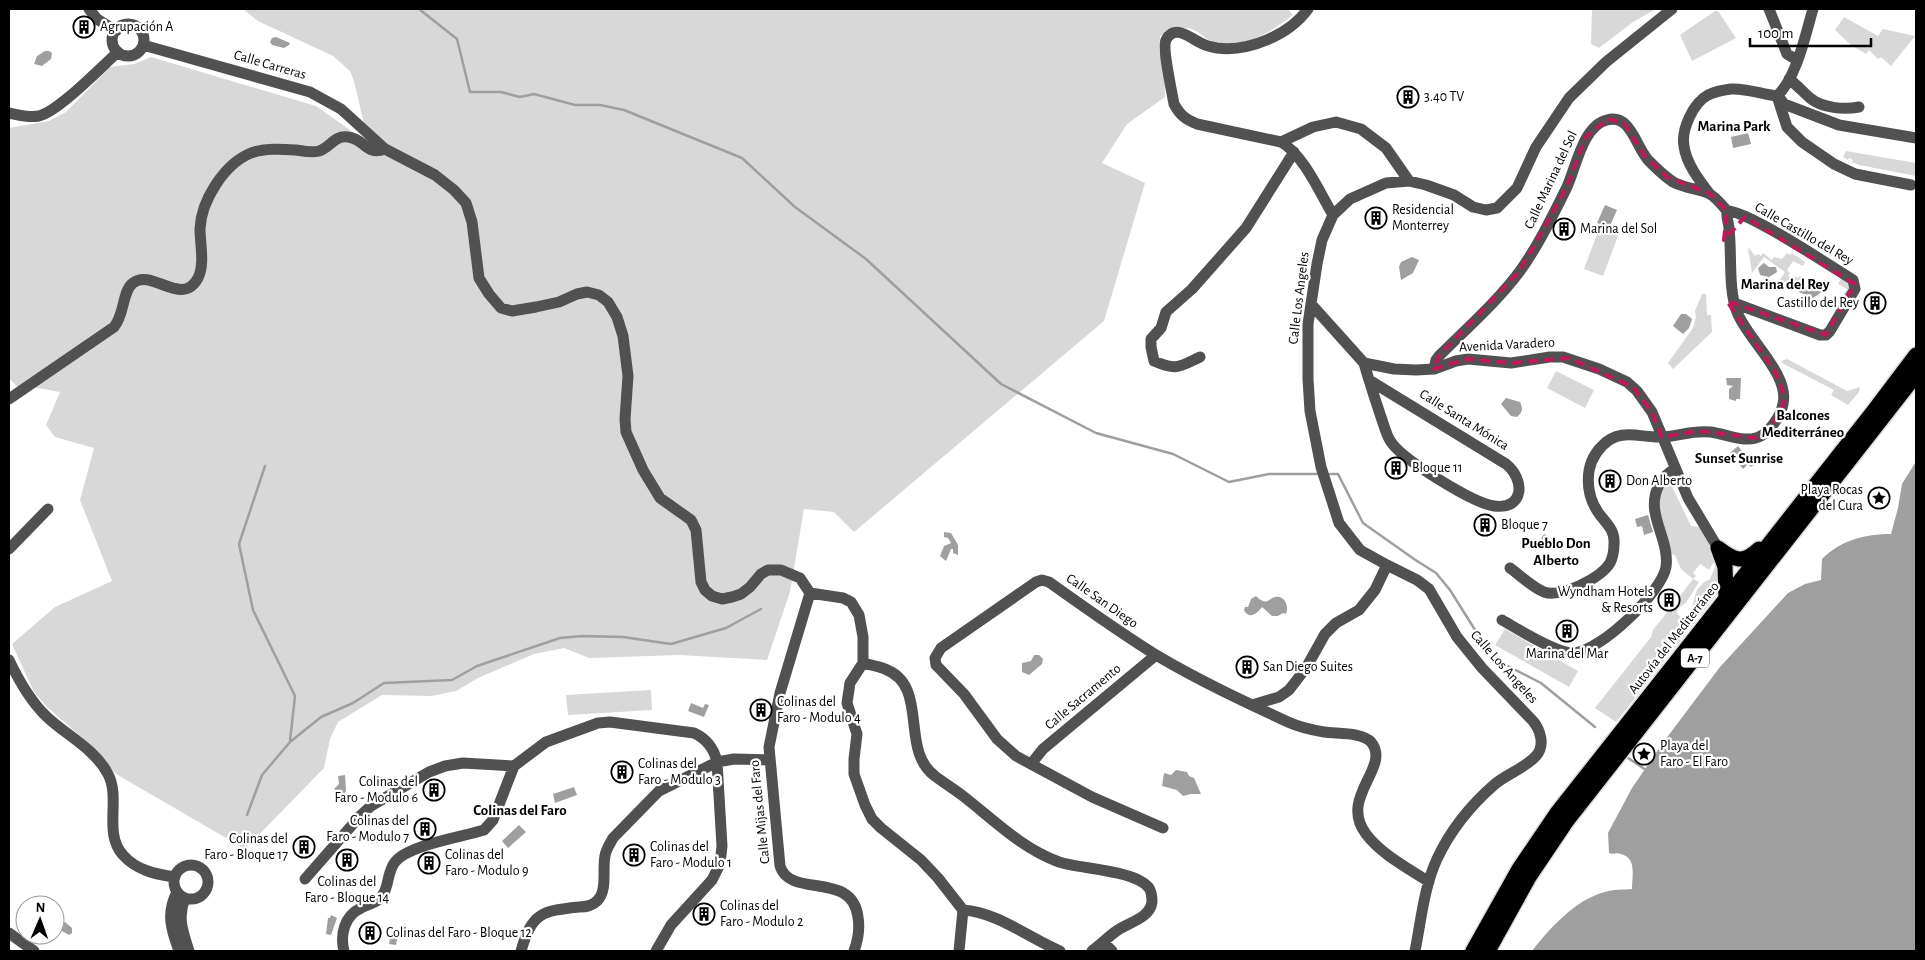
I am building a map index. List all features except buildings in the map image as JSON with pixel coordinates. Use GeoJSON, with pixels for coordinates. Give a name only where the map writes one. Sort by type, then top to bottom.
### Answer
{"type":"FeatureCollection","features":[{"type":"Feature","properties":{"kind":"highway","name":"Autovía del Mediterráneo"},"geometry":{"type":"LineString","coordinates":[[1473,951],[1520,869],[1557,813],[1874,412],[1916,355]]}},
{"type":"Feature","properties":{"kind":"highway","name":"Autovía del Mediterráneo"},"geometry":{"type":"LineString","coordinates":[[1488,951],[1529,877],[1566,822],[1916,375]]}},
{"type":"Feature","properties":{"kind":"highway"},"geometry":{"type":"LineString","coordinates":[[1718,548],[1731,557],[1743,560],[1752,556],[1775,535]]}},
{"type":"Feature","properties":{"kind":"highway"},"geometry":{"type":"LineString","coordinates":[[1718,548],[1725,567],[1726,598]]}},
{"type":"Feature","properties":{"kind":"street"},"geometry":{"type":"LineString","coordinates":[[89,9],[97,19],[116,30]]}},
{"type":"Feature","properties":{"kind":"street"},"geometry":{"type":"LineString","coordinates":[[1308,9],[1293,24],[1274,37],[1258,43],[1217,48],[1201,43],[1189,35],[1175,33],[1170,35],[1165,45],[1174,104],[1178,112],[1184,118],[1197,124],[1281,142],[1289,146],[1307,171],[1333,215]]}},
{"type":"Feature","properties":{"kind":"street","name":"Calle Los Angeles"},"geometry":{"type":"LineString","coordinates":[[1415,951],[1429,882],[1437,859],[1452,833],[1476,803],[1496,783],[1536,756],[1541,737],[1539,728],[1482,668],[1457,637],[1429,589],[1417,580],[1360,550],[1339,523],[1321,467],[1310,410],[1308,379],[1308,324],[1322,240],[1333,215],[1350,199],[1366,190],[1386,183],[1409,181],[1454,195],[1473,208],[1486,210],[1497,208],[1517,188],[1536,147],[1569,98],[1606,62],[1672,9]]}},
{"type":"Feature","properties":{"kind":"street"},"geometry":{"type":"LineString","coordinates":[[1769,9],[1787,54],[1797,60]]}},
{"type":"Feature","properties":{"kind":"street"},"geometry":{"type":"LineString","coordinates":[[1776,96],[1785,88],[1789,79],[1813,9]]}},
{"type":"Feature","properties":{"kind":"street"},"geometry":{"type":"LineString","coordinates":[[128,24],[138,28],[143,35],[143,45],[137,53],[122,55],[113,44],[113,35],[116,30],[128,24]]}},
{"type":"Feature","properties":{"kind":"street","name":"Calle Carreras"},"geometry":{"type":"LineString","coordinates":[[143,45],[310,92],[341,109],[380,145]]}},
{"type":"Feature","properties":{"kind":"street"},"geometry":{"type":"LineString","coordinates":[[9,113],[24,117],[39,116],[53,110],[118,52]]}},
{"type":"Feature","properties":{"kind":"street"},"geometry":{"type":"LineString","coordinates":[[1789,79],[1811,99],[1824,105],[1851,109],[1859,107]]}},
{"type":"Feature","properties":{"kind":"street"},"geometry":{"type":"LineString","coordinates":[[1709,193],[1698,178],[1684,145],[1687,125],[1696,106],[1708,95],[1731,90],[1743,90],[1776,96],[1784,104],[1839,125],[1916,138]]}},
{"type":"Feature","properties":{"kind":"street"},"geometry":{"type":"LineString","coordinates":[[1776,96],[1786,126],[1802,142],[1834,164],[1855,174],[1911,185]]}},
{"type":"Feature","properties":{"kind":"street","name":"Calle Marina del Sol"},"geometry":{"type":"LineString","coordinates":[[1434,369],[1439,356],[1503,291],[1525,264],[1567,187],[1586,137],[1599,123],[1613,119],[1624,123],[1644,155],[1667,178],[1686,187],[1709,193],[1727,211]]}},
{"type":"Feature","properties":{"kind":"street"},"geometry":{"type":"LineString","coordinates":[[1281,142],[1313,127],[1336,122],[1361,129],[1386,148],[1409,181]]}},
{"type":"Feature","properties":{"kind":"street"},"geometry":{"type":"LineString","coordinates":[[9,400],[114,327],[122,313],[128,287],[133,282],[145,279],[177,290],[184,289],[194,283],[200,274],[200,229],[204,205],[225,173],[251,153],[281,149],[320,151],[335,139],[347,136],[357,140],[371,151],[376,152],[380,145],[435,175],[454,190],[466,203],[472,222],[479,278],[501,308],[512,311],[536,308],[587,292],[599,295],[608,302],[617,317],[627,355],[626,432],[643,470],[660,498],[691,520],[696,530],[701,582],[706,590],[712,596],[722,599],[732,597],[745,591],[761,574],[768,570],[781,570],[800,578],[810,593],[843,598],[851,602],[859,615],[862,626],[862,663],[850,683],[847,703],[857,734],[854,774],[865,805],[872,818],[881,828],[921,860],[964,910],[959,951]]}},
{"type":"Feature","properties":{"kind":"street"},"geometry":{"type":"LineString","coordinates":[[1200,357],[1178,368],[1166,366],[1154,361],[1151,339],[1161,328],[1166,312],[1192,290],[1246,228],[1294,152]]}},
{"type":"Feature","properties":{"kind":"street"},"geometry":{"type":"LineString","coordinates":[[1510,568],[1534,587],[1554,594],[1579,586],[1604,571],[1613,555],[1614,534],[1610,525],[1600,514],[1589,491],[1588,477],[1593,459],[1606,441],[1618,435],[1630,434],[1662,437],[1699,431],[1743,438],[1756,438],[1770,429],[1780,414],[1784,395],[1780,381],[1740,320],[1734,303],[1727,211]]}},
{"type":"Feature","properties":{"kind":"street","name":"Calle Castillo del Rey"},"geometry":{"type":"LineString","coordinates":[[1727,211],[1733,211],[1745,217],[1853,280],[1855,289],[1830,332],[1826,335],[1820,335],[1734,303]]}},
{"type":"Feature","properties":{"kind":"street"},"geometry":{"type":"LineString","coordinates":[[1729,227],[1738,224],[1745,217]]}},
{"type":"Feature","properties":{"kind":"street"},"geometry":{"type":"LineString","coordinates":[[1311,304],[1364,362]]}},
{"type":"Feature","properties":{"kind":"street","name":"Avenida Varadero"},"geometry":{"type":"LineString","coordinates":[[1364,362],[1405,370],[1434,369],[1468,359],[1511,363],[1550,357],[1575,360],[1613,375],[1633,387],[1652,412],[1692,506],[1718,548]]}},
{"type":"Feature","properties":{"kind":"street","name":"Calle Santa Mónica"},"geometry":{"type":"LineString","coordinates":[[1364,362],[1369,380],[1386,432],[1391,442],[1400,451],[1431,475],[1483,503],[1504,506],[1516,498],[1519,492],[1518,477],[1514,470],[1369,380]]}},
{"type":"Feature","properties":{"kind":"street"},"geometry":{"type":"LineString","coordinates":[[1502,620],[1553,647],[1575,653],[1587,649],[1622,625],[1645,601],[1665,572],[1666,555],[1654,511],[1654,499],[1663,478],[1675,469]]}},
{"type":"Feature","properties":{"kind":"street"},"geometry":{"type":"LineString","coordinates":[[9,549],[48,509]]}},
{"type":"Feature","properties":{"kind":"street"},"geometry":{"type":"LineString","coordinates":[[1252,705],[1279,697],[1292,686],[1306,668],[1325,634],[1336,623],[1359,610],[1375,590],[1387,565]]}},
{"type":"Feature","properties":{"kind":"street","name":"Calle San Diego"},"geometry":{"type":"LineString","coordinates":[[1163,828],[1092,797],[1016,756],[997,739],[964,694],[936,664],[935,658],[941,648],[1036,582],[1042,580],[1049,582],[1156,655],[1252,705],[1304,728],[1361,736],[1371,741],[1377,758],[1375,766],[1360,795],[1358,805],[1359,817],[1365,833],[1384,852],[1429,882]]}},
{"type":"Feature","properties":{"kind":"street","name":"Calle Mijas del Faro"},"geometry":{"type":"LineString","coordinates":[[810,593],[780,693],[769,747],[782,872],[794,880],[836,889],[852,900],[858,911],[859,923],[854,951]]}},
{"type":"Feature","properties":{"kind":"street","name":"Calle Sacramento"},"geometry":{"type":"LineString","coordinates":[[1031,764],[1043,749],[1156,655]]}},
{"type":"Feature","properties":{"kind":"street"},"geometry":{"type":"LineString","coordinates":[[9,660],[30,700],[99,761],[108,774],[114,791],[115,841],[122,854],[143,870],[174,877]]}},
{"type":"Feature","properties":{"kind":"street"},"geometry":{"type":"LineString","coordinates":[[862,663],[886,669],[900,680],[909,694],[918,750],[932,774],[962,794],[1024,845],[1059,862],[1115,873],[1143,882],[1149,888],[1152,901],[1148,912],[1117,931],[1092,951]]}},
{"type":"Feature","properties":{"kind":"street"},"geometry":{"type":"LineString","coordinates":[[344,951],[342,936],[347,921],[359,909],[377,902],[382,897],[389,872],[396,860],[408,852],[484,830],[493,820],[514,766],[546,742],[598,723],[610,722],[694,733],[703,737],[710,745],[715,753],[717,762],[722,846],[720,864],[712,880],[671,924],[656,951]]}},
{"type":"Feature","properties":{"kind":"street"},"geometry":{"type":"LineString","coordinates":[[521,951],[529,928],[545,912],[588,906],[599,899],[603,887],[604,862],[608,846],[659,791],[717,762],[734,759],[769,760]]}},
{"type":"Feature","properties":{"kind":"street"},"geometry":{"type":"LineString","coordinates":[[305,879],[371,806],[429,772],[445,766],[463,763],[514,766]]}},
{"type":"Feature","properties":{"kind":"street"},"geometry":{"type":"LineString","coordinates":[[179,951],[170,922],[172,901],[181,895],[195,898],[204,892],[208,882],[205,872],[196,865],[186,865],[176,872],[173,883],[181,895],[180,922],[189,951]]}},
{"type":"Feature","properties":{"kind":"street"},"geometry":{"type":"LineString","coordinates":[[964,910],[976,911],[1003,921],[1032,938],[1060,951]]}},
{"type":"Feature","properties":{"kind":"street"},"geometry":{"type":"LineString","coordinates":[[9,934],[34,951]]}},
{"type":"Feature","properties":{"kind":"street"},"geometry":{"type":"LineString","coordinates":[[1103,942],[1112,951]]}},
{"type":"Feature","properties":{"kind":"highlighted area"},"geometry":{"type":"Polygon","coordinates":[[[1608,119],[1624,123],[1644,155],[1667,177],[1709,193],[1727,211],[1724,240],[1745,217],[1855,284],[1826,335],[1727,301],[1776,373],[1784,395],[1783,406],[1770,429],[1756,438],[1699,431],[1662,437],[1652,412],[1633,387],[1569,358],[1511,363],[1468,359],[1434,369],[1439,356],[1520,271],[1567,187],[1586,137],[1608,119]]]}},
{"type":"Feature","properties":{"kind":"shaded area"},"geometry":{"type":"Polygon","coordinates":[[[243,9],[1288,9],[1293,15],[1264,34],[1243,42],[1221,43],[1209,40],[1198,32],[1187,28],[1173,30],[1160,36],[1159,50],[1164,70],[1165,97],[1127,124],[1102,163],[1145,183],[1104,321],[854,532],[834,512],[804,509],[790,592],[767,660],[680,655],[589,658],[564,648],[534,654],[478,678],[456,691],[431,696],[382,695],[338,722],[330,739],[324,768],[245,849],[116,774],[92,746],[47,707],[34,692],[12,644],[55,607],[112,581],[80,500],[94,448],[55,437],[46,425],[60,392],[32,387],[25,395],[9,378],[9,128],[49,121],[66,112],[110,67],[134,64],[151,57],[316,106],[364,140],[369,131],[364,124],[350,71],[333,56],[258,21],[243,9]]]}},
{"type":"Feature","properties":{"kind":"shaded area"},"geometry":{"type":"Polygon","coordinates":[[[1592,9],[1656,9],[1633,22],[1599,48],[1591,44],[1592,9]]]}},
{"type":"Feature","properties":{"kind":"shaded area"},"geometry":{"type":"Polygon","coordinates":[[[1715,11],[1718,11],[1736,38],[1692,61],[1680,35],[1715,11]]]}},
{"type":"Feature","properties":{"kind":"shaded area"},"geometry":{"type":"Polygon","coordinates":[[[1844,17],[1878,36],[1883,29],[1915,36],[1891,66],[1881,57],[1878,59],[1869,50],[1866,54],[1851,45],[1835,30],[1844,17]]]}},
{"type":"Feature","properties":{"kind":"shaded area"},"geometry":{"type":"Polygon","coordinates":[[[276,37],[290,43],[289,45],[284,48],[272,45],[270,42],[272,38],[276,37]]]}},
{"type":"Feature","properties":{"kind":"shaded area"},"geometry":{"type":"Polygon","coordinates":[[[45,51],[52,53],[51,59],[42,66],[34,64],[37,56],[45,51]]]}},
{"type":"Feature","properties":{"kind":"shaded area"},"geometry":{"type":"Polygon","coordinates":[[[1748,133],[1751,144],[1733,148],[1731,137],[1748,133]]]}},
{"type":"Feature","properties":{"kind":"shaded area"},"geometry":{"type":"Polygon","coordinates":[[[1846,151],[1916,163],[1916,176],[1859,165],[1852,162],[1853,160],[1849,158],[1848,160],[1843,157],[1846,151]]]}},
{"type":"Feature","properties":{"kind":"shaded area"},"geometry":{"type":"Polygon","coordinates":[[[1605,205],[1617,210],[1609,228],[1597,223],[1605,205]]]}},
{"type":"Feature","properties":{"kind":"shaded area"},"geometry":{"type":"Polygon","coordinates":[[[1599,229],[1618,236],[1603,276],[1584,269],[1599,229]]]}},
{"type":"Feature","properties":{"kind":"shaded area"},"geometry":{"type":"Polygon","coordinates":[[[1749,248],[1755,256],[1758,254],[1761,256],[1763,253],[1772,260],[1774,257],[1782,259],[1787,253],[1790,255],[1792,253],[1805,262],[1803,266],[1793,261],[1787,270],[1790,273],[1788,276],[1793,279],[1800,276],[1808,282],[1810,280],[1818,283],[1808,285],[1801,282],[1794,292],[1777,284],[1785,272],[1764,257],[1752,273],[1749,248]]]}},
{"type":"Feature","properties":{"kind":"shaded area"},"geometry":{"type":"Polygon","coordinates":[[[1412,257],[1419,260],[1413,273],[1401,280],[1399,267],[1401,262],[1412,257]]]}},
{"type":"Feature","properties":{"kind":"shaded area"},"geometry":{"type":"Polygon","coordinates":[[[1764,263],[1769,267],[1776,267],[1777,272],[1769,277],[1760,275],[1758,268],[1764,263]]]}},
{"type":"Feature","properties":{"kind":"shaded area"},"geometry":{"type":"Polygon","coordinates":[[[1841,279],[1851,286],[1842,303],[1840,302],[1835,308],[1823,302],[1825,298],[1836,303],[1838,300],[1840,301],[1847,289],[1838,284],[1841,279]]]}},
{"type":"Feature","properties":{"kind":"shaded area"},"geometry":{"type":"Polygon","coordinates":[[[1802,285],[1808,287],[1815,285],[1820,288],[1821,292],[1812,298],[1799,292],[1802,285]]]}},
{"type":"Feature","properties":{"kind":"shaded area"},"geometry":{"type":"Polygon","coordinates":[[[1702,294],[1706,294],[1707,315],[1711,315],[1712,332],[1673,369],[1668,363],[1693,328],[1696,317],[1695,311],[1702,294]]]}},
{"type":"Feature","properties":{"kind":"shaded area"},"geometry":{"type":"Polygon","coordinates":[[[1681,314],[1686,314],[1692,319],[1689,328],[1683,334],[1673,326],[1681,314]]]}},
{"type":"Feature","properties":{"kind":"shaded area"},"geometry":{"type":"Polygon","coordinates":[[[1787,359],[1847,391],[1860,387],[1859,392],[1848,405],[1831,395],[1834,390],[1782,363],[1781,361],[1787,359]]]}},
{"type":"Feature","properties":{"kind":"shaded area"},"geometry":{"type":"Polygon","coordinates":[[[1556,371],[1594,390],[1585,408],[1547,388],[1556,371]]]}},
{"type":"Feature","properties":{"kind":"shaded area"},"geometry":{"type":"Polygon","coordinates":[[[1726,378],[1741,378],[1740,399],[1736,399],[1736,401],[1729,399],[1729,389],[1733,386],[1727,385],[1726,378]]]}},
{"type":"Feature","properties":{"kind":"shaded area"},"geometry":{"type":"Polygon","coordinates":[[[1506,398],[1520,402],[1522,410],[1517,417],[1511,416],[1501,404],[1506,398]]]}},
{"type":"Feature","properties":{"kind":"shaded area"},"geometry":{"type":"Polygon","coordinates":[[[1738,446],[1748,459],[1751,456],[1756,463],[1751,467],[1748,464],[1743,469],[1730,453],[1738,446]]]}},
{"type":"Feature","properties":{"kind":"shaded area"},"geometry":{"type":"Polygon","coordinates":[[[1916,449],[1916,951],[1532,951],[1546,933],[1584,901],[1608,891],[1632,889],[1632,863],[1626,856],[1619,853],[1609,853],[1608,833],[1632,788],[1665,740],[1720,667],[1788,593],[1805,584],[1821,580],[1822,559],[1829,552],[1854,539],[1872,535],[1891,534],[1902,484],[1915,463],[1916,449]]]}},
{"type":"Feature","properties":{"kind":"shaded area"},"geometry":{"type":"Polygon","coordinates":[[[1669,480],[1691,526],[1700,527],[1718,555],[1709,570],[1700,564],[1693,573],[1696,576],[1693,579],[1681,569],[1675,555],[1671,554],[1657,502],[1665,483],[1669,480]]]}},
{"type":"Feature","properties":{"kind":"shaded area"},"geometry":{"type":"Polygon","coordinates":[[[1648,515],[1653,532],[1644,535],[1642,526],[1637,527],[1635,519],[1648,515]]]}},
{"type":"Feature","properties":{"kind":"shaded area"},"geometry":{"type":"Polygon","coordinates":[[[944,532],[951,533],[958,545],[958,555],[953,553],[953,549],[951,549],[946,561],[940,556],[944,546],[951,543],[948,538],[944,537],[944,532]]]}},
{"type":"Feature","properties":{"kind":"shaded area"},"geometry":{"type":"Polygon","coordinates":[[[1544,534],[1554,544],[1550,549],[1539,542],[1544,534]]]}},
{"type":"Feature","properties":{"kind":"shaded area"},"geometry":{"type":"Polygon","coordinates":[[[1717,562],[1721,589],[1616,722],[1595,708],[1651,637],[1653,630],[1671,607],[1673,608],[1677,603],[1676,601],[1693,579],[1699,582],[1686,603],[1678,608],[1677,613],[1681,618],[1694,621],[1698,615],[1692,611],[1697,590],[1704,582],[1710,579],[1717,562]]]}},
{"type":"Feature","properties":{"kind":"shaded area"},"geometry":{"type":"Polygon","coordinates":[[[1256,596],[1260,600],[1265,601],[1275,597],[1284,599],[1286,614],[1272,616],[1262,607],[1255,614],[1248,615],[1244,610],[1245,607],[1248,607],[1251,599],[1256,596]]]}},
{"type":"Feature","properties":{"kind":"shaded area"},"geometry":{"type":"Polygon","coordinates":[[[1505,629],[1578,671],[1569,687],[1495,645],[1505,629]]]}},
{"type":"Feature","properties":{"kind":"shaded area"},"geometry":{"type":"Polygon","coordinates":[[[1034,655],[1039,655],[1043,659],[1042,664],[1029,675],[1022,672],[1022,663],[1031,661],[1034,655]]]}},
{"type":"Feature","properties":{"kind":"shaded area"},"geometry":{"type":"Polygon","coordinates":[[[651,690],[652,710],[568,715],[566,695],[651,690]]]}},
{"type":"Feature","properties":{"kind":"shaded area"},"geometry":{"type":"Polygon","coordinates":[[[691,703],[703,708],[705,704],[709,705],[704,717],[688,711],[691,703]]]}},
{"type":"Feature","properties":{"kind":"shaded area"},"geometry":{"type":"Polygon","coordinates":[[[1176,770],[1187,772],[1189,776],[1194,778],[1201,794],[1183,796],[1177,790],[1162,786],[1164,773],[1171,775],[1176,770]]]}},
{"type":"Feature","properties":{"kind":"shaded area"},"geometry":{"type":"Polygon","coordinates":[[[345,775],[346,791],[342,796],[334,789],[339,784],[338,776],[345,775]]]}},
{"type":"Feature","properties":{"kind":"shaded area"},"geometry":{"type":"Polygon","coordinates":[[[574,787],[577,795],[555,803],[553,794],[574,787]]]}},
{"type":"Feature","properties":{"kind":"shaded area"},"geometry":{"type":"Polygon","coordinates":[[[519,825],[526,832],[508,848],[502,841],[519,825]]]}},
{"type":"Feature","properties":{"kind":"shaded area"},"geometry":{"type":"Polygon","coordinates":[[[331,915],[337,918],[331,935],[326,934],[328,918],[331,915]]]}},
{"type":"Feature","properties":{"kind":"shaded area"},"geometry":{"type":"Polygon","coordinates":[[[65,922],[72,928],[72,933],[69,935],[65,933],[65,922]]]}},
{"type":"Feature","properties":{"kind":"shaded area"},"geometry":{"type":"Polygon","coordinates":[[[392,929],[399,930],[396,945],[389,944],[392,929]]]}},
{"type":"Feature","properties":{"kind":"waterway"},"geometry":{"type":"LineString","coordinates":[[419,9],[457,39],[470,92],[501,92],[520,97],[534,94],[575,105],[600,105],[624,110],[742,158],[795,207],[866,259],[1001,384],[1096,433],[1173,454],[1229,482],[1269,474],[1317,474]]}},
{"type":"Feature","properties":{"kind":"waterway"},"geometry":{"type":"LineString","coordinates":[[265,466],[239,544],[253,610],[295,696],[290,741]]}},
{"type":"Feature","properties":{"kind":"waterway"},"geometry":{"type":"LineString","coordinates":[[1330,474],[1338,474],[1363,523],[1436,573],[1450,590],[1487,649],[1502,663],[1541,683],[1595,727]]}},
{"type":"Feature","properties":{"kind":"waterway"},"geometry":{"type":"LineString","coordinates":[[247,815],[262,775],[290,742],[321,717],[353,703],[384,683],[452,680],[477,666],[560,638],[582,636],[623,637],[671,644],[726,628],[761,609]]}},
{"type":"Feature","properties":{"kind":"waterway"},"geometry":{"type":"LineString","coordinates":[[1628,758],[1646,770]]}},
{"type":"Feature","properties":{"kind":"place","name":"Agrupación A"},"geometry":{"type":"Point","coordinates":[84,27]}},
{"type":"Feature","properties":{"kind":"place","name":"3.40 TV"},"geometry":{"type":"Point","coordinates":[1408,97]}},
{"type":"Feature","properties":{"kind":"place","name":"Residencial Monterrey"},"geometry":{"type":"Point","coordinates":[1376,218]}},
{"type":"Feature","properties":{"kind":"place","name":"Marina del Sol"},"geometry":{"type":"Point","coordinates":[1564,229]}},
{"type":"Feature","properties":{"kind":"place","name":"Castillo del Rey"},"geometry":{"type":"Point","coordinates":[1875,303]}},
{"type":"Feature","properties":{"kind":"place","name":"Bloque 11"},"geometry":{"type":"Point","coordinates":[1396,468]}},
{"type":"Feature","properties":{"kind":"place","name":"Don Alberto"},"geometry":{"type":"Point","coordinates":[1610,481]}},
{"type":"Feature","properties":{"kind":"place","name":"Playa Rocas del Cura"},"geometry":{"type":"Point","coordinates":[1879,498]}},
{"type":"Feature","properties":{"kind":"place","name":"Bloque 7"},"geometry":{"type":"Point","coordinates":[1485,525]}},
{"type":"Feature","properties":{"kind":"place","name":"Wyndham Hotels & Resorts"},"geometry":{"type":"Point","coordinates":[1669,600]}},
{"type":"Feature","properties":{"kind":"place","name":"Marina del Mar"},"geometry":{"type":"Point","coordinates":[1567,631]}},
{"type":"Feature","properties":{"kind":"place","name":"San Diego Suites"},"geometry":{"type":"Point","coordinates":[1247,667]}},
{"type":"Feature","properties":{"kind":"place","name":"Colinas del Faro - Modulo 4"},"geometry":{"type":"Point","coordinates":[761,710]}},
{"type":"Feature","properties":{"kind":"place","name":"Playa del Faro - El Faro"},"geometry":{"type":"Point","coordinates":[1644,754]}},
{"type":"Feature","properties":{"kind":"place","name":"Colinas del Faro - Modulo 3"},"geometry":{"type":"Point","coordinates":[622,772]}},
{"type":"Feature","properties":{"kind":"place","name":"Colinas del Faro - Modulo 6"},"geometry":{"type":"Point","coordinates":[434,790]}},
{"type":"Feature","properties":{"kind":"place","name":"Colinas del Faro - Modulo 7"},"geometry":{"type":"Point","coordinates":[425,829]}},
{"type":"Feature","properties":{"kind":"place","name":"Colinas del Faro - Bloque 17"},"geometry":{"type":"Point","coordinates":[304,847]}},
{"type":"Feature","properties":{"kind":"place","name":"Colinas del Faro - Modulo 1"},"geometry":{"type":"Point","coordinates":[634,855]}},
{"type":"Feature","properties":{"kind":"place","name":"Colinas del Faro - Bloque 14"},"geometry":{"type":"Point","coordinates":[347,860]}},
{"type":"Feature","properties":{"kind":"place","name":"Colinas del Faro - Modulo 9"},"geometry":{"type":"Point","coordinates":[429,863]}},
{"type":"Feature","properties":{"kind":"place","name":"Colinas del Faro - Modulo 2"},"geometry":{"type":"Point","coordinates":[704,914]}},
{"type":"Feature","properties":{"kind":"place","name":"Colinas del Faro - Bloque 12"},"geometry":{"type":"Point","coordinates":[370,933]}},
{"type":"Feature","properties":{"kind":"district","name":"Marina Park"},"geometry":{"type":"Point","coordinates":[1734,126]}},
{"type":"Feature","properties":{"kind":"district","name":"Marina del Rey"},"geometry":{"type":"Point","coordinates":[1785,284]}},
{"type":"Feature","properties":{"kind":"district","name":"Balcones Mediterráneo"},"geometry":{"type":"Point","coordinates":[1803,424]}},
{"type":"Feature","properties":{"kind":"district","name":"Sunset Sunrise"},"geometry":{"type":"Point","coordinates":[1739,458]}},
{"type":"Feature","properties":{"kind":"district","name":"Pueblo Don Alberto"},"geometry":{"type":"Point","coordinates":[1556,552]}},
{"type":"Feature","properties":{"kind":"district","name":"Colinas del Faro"},"geometry":{"type":"Point","coordinates":[520,810]}}]}
